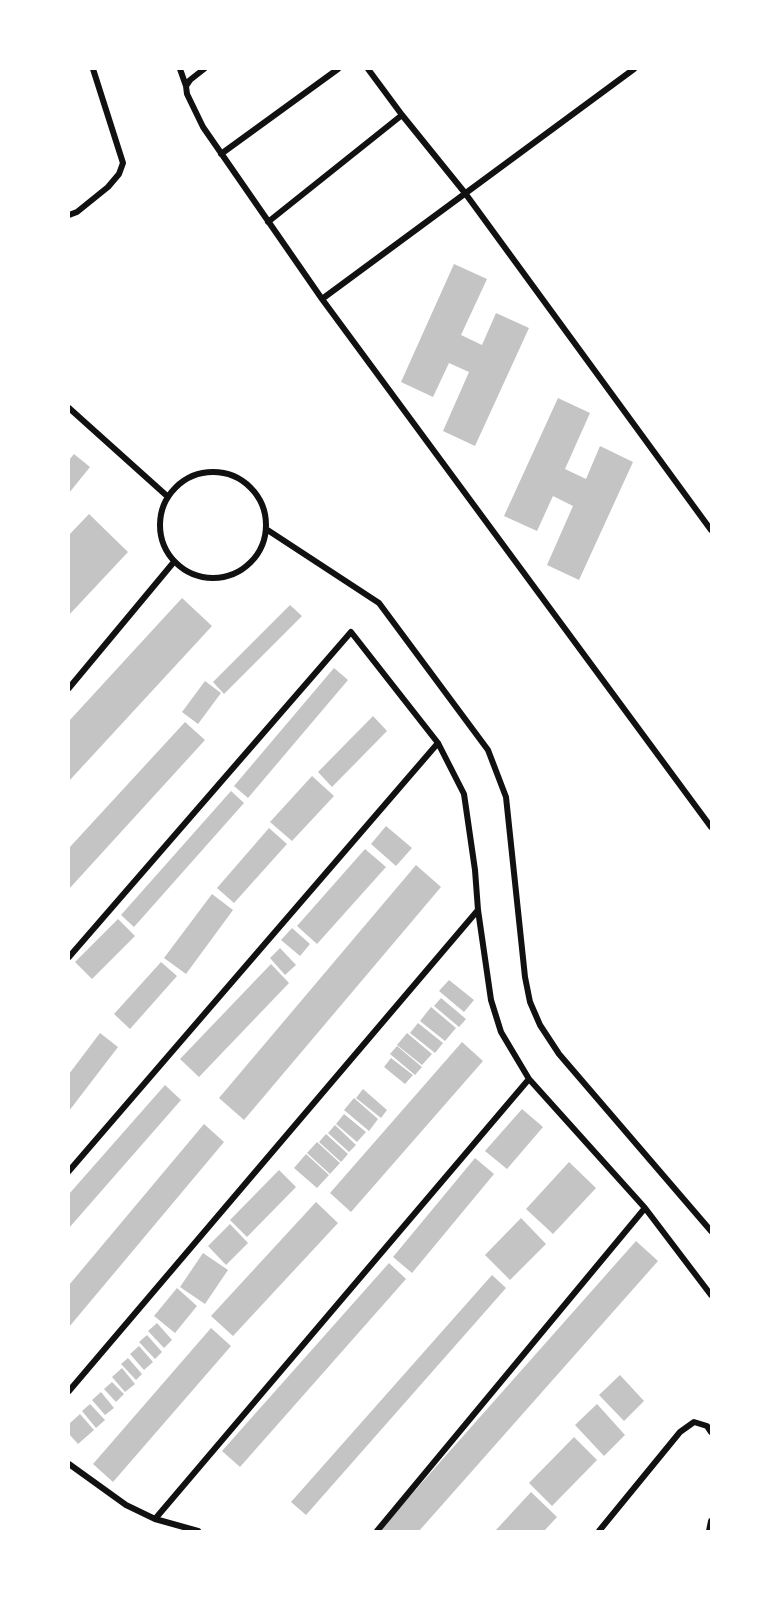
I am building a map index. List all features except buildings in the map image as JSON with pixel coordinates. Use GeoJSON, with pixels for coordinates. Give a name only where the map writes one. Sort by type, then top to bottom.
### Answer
{"type":"FeatureCollection","features":[{"type":"Feature","properties":{"kind":"street"},"geometry":{"type":"LineString","coordinates":[[69,215],[77,212],[108,187],[119,174],[123,163],[93,69]]}},
{"type":"Feature","properties":{"kind":"street"},"geometry":{"type":"LineString","coordinates":[[180,69],[187,94],[203,127],[268,222],[322,299],[711,827]]}},
{"type":"Feature","properties":{"kind":"street"},"geometry":{"type":"LineString","coordinates":[[186,86],[204,69]]}},
{"type":"Feature","properties":{"kind":"street"},"geometry":{"type":"LineString","coordinates":[[221,154],[338,69]]}},
{"type":"Feature","properties":{"kind":"street"},"geometry":{"type":"LineString","coordinates":[[368,69],[465,193],[711,530]]}},
{"type":"Feature","properties":{"kind":"street"},"geometry":{"type":"LineString","coordinates":[[322,299],[634,69]]}},
{"type":"Feature","properties":{"kind":"street"},"geometry":{"type":"LineString","coordinates":[[268,222],[402,115]]}},
{"type":"Feature","properties":{"kind":"street"},"geometry":{"type":"LineString","coordinates":[[69,408],[167,496]]}},
{"type":"Feature","properties":{"kind":"street"},"geometry":{"type":"LineString","coordinates":[[212,471],[230,474],[245,482],[257,495],[265,511],[266,529],[258,554],[239,573],[222,579],[205,579],[188,573],[173,563],[164,548],[159,530],[160,513],[167,496],[179,483],[195,474],[212,471]]}},
{"type":"Feature","properties":{"kind":"street"},"geometry":{"type":"LineString","coordinates":[[266,529],[379,603],[488,750],[506,797],[525,977],[530,1002],[540,1025],[559,1054],[711,1231]]}},
{"type":"Feature","properties":{"kind":"street"},"geometry":{"type":"LineString","coordinates":[[69,688],[173,563]]}},
{"type":"Feature","properties":{"kind":"street"},"geometry":{"type":"LineString","coordinates":[[69,957],[351,632],[438,742],[464,794],[491,1000],[501,1032],[529,1079],[645,1208],[711,1295]]}},
{"type":"Feature","properties":{"kind":"street"},"geometry":{"type":"LineString","coordinates":[[69,1171],[438,742]]}},
{"type":"Feature","properties":{"kind":"street"},"geometry":{"type":"LineString","coordinates":[[69,1391],[478,910]]}},
{"type":"Feature","properties":{"kind":"street"},"geometry":{"type":"LineString","coordinates":[[155,1519],[529,1079]]}},
{"type":"Feature","properties":{"kind":"street"},"geometry":{"type":"LineString","coordinates":[[377,1531],[645,1208]]}},
{"type":"Feature","properties":{"kind":"street"},"geometry":{"type":"LineString","coordinates":[[599,1531],[680,1432],[694,1422],[707,1426],[711,1432]]}},
{"type":"Feature","properties":{"kind":"street"},"geometry":{"type":"LineString","coordinates":[[69,1464],[126,1505],[155,1519],[198,1531]]}},
{"type":"Feature","properties":{"kind":"street"},"geometry":{"type":"LineString","coordinates":[[709,1531],[711,1521]]}}]}
